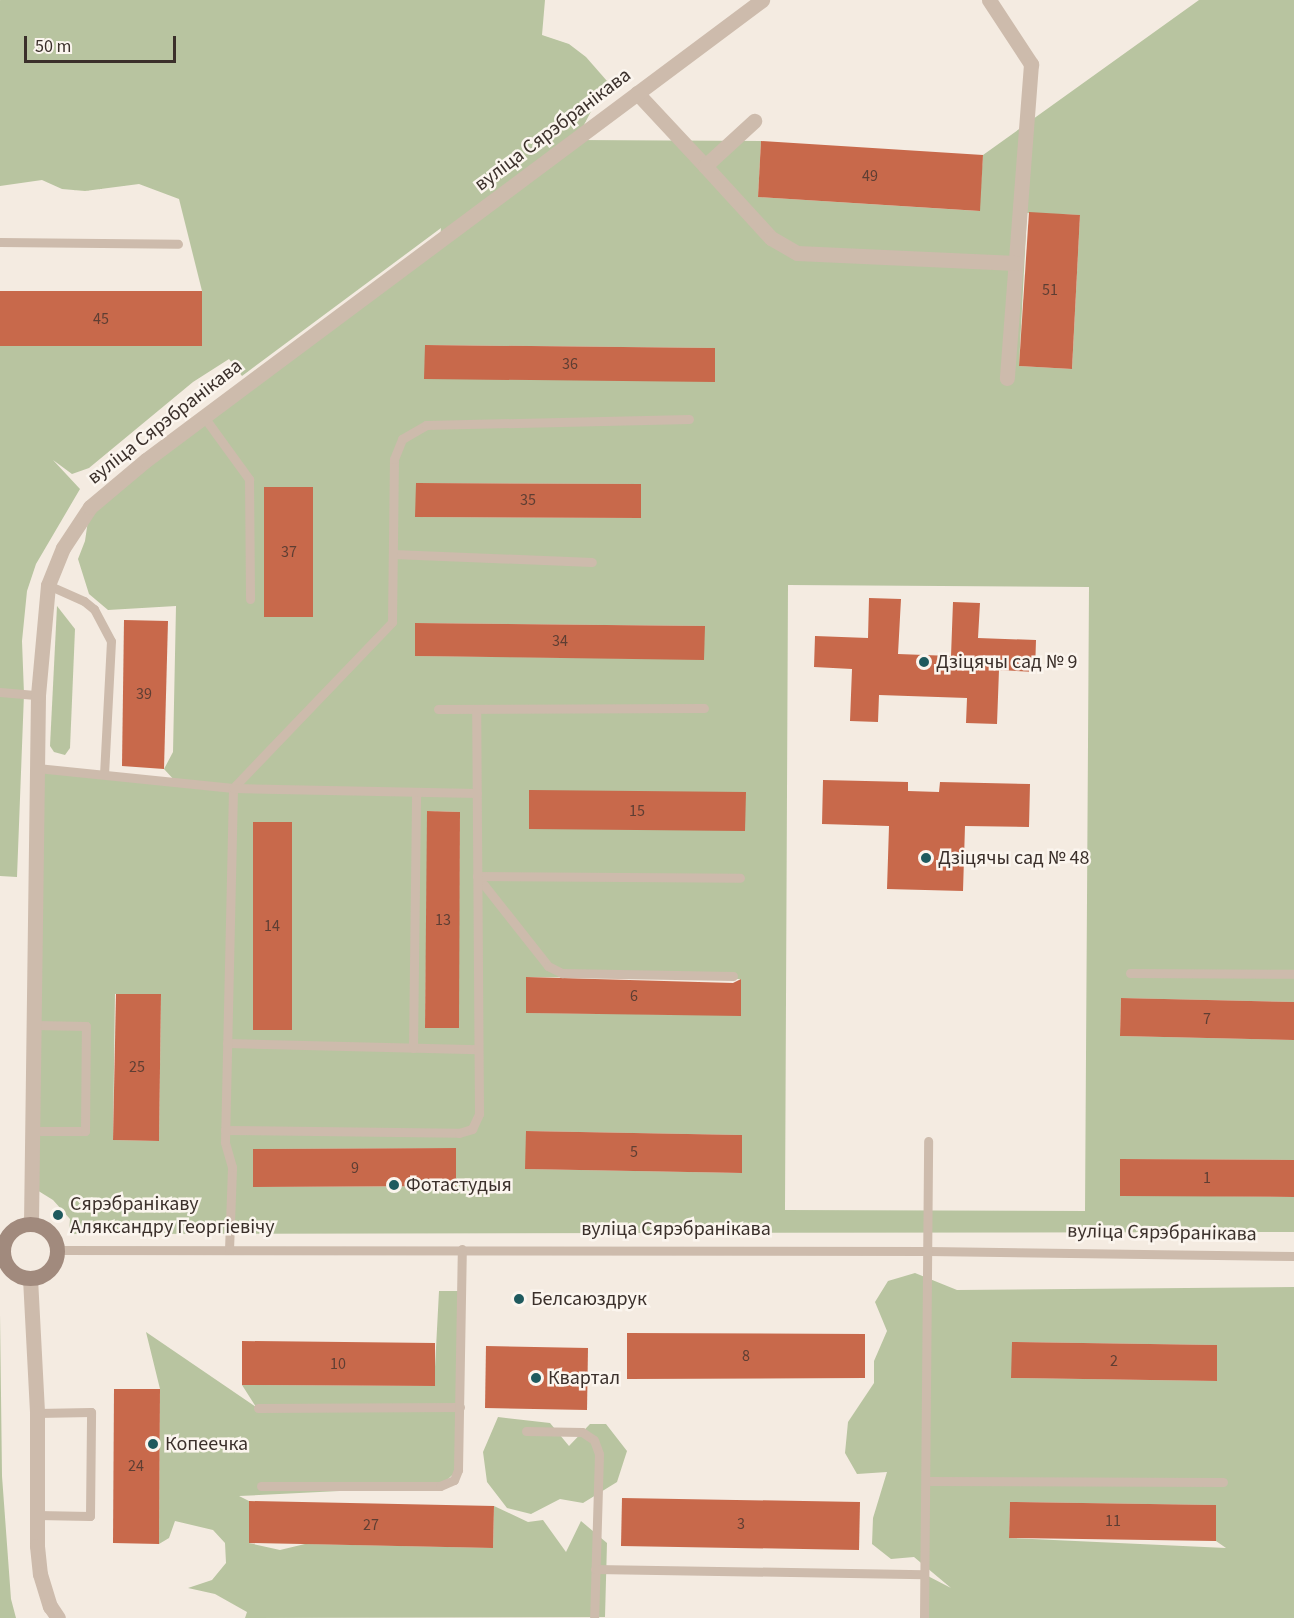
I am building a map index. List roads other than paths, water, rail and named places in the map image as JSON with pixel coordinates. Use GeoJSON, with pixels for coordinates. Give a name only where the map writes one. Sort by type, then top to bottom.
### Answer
{"type":"FeatureCollection","features":[{"type":"Feature","properties":{"kind":"street","name":"вуліца Сярэбранікава"},"geometry":{"type":"LineString","coordinates":[[31,1223],[36,1025],[38,695],[48,585],[63,548],[90,507],[204,417],[762,0]]}},
{"type":"Feature","properties":{"kind":"street"},"geometry":{"type":"LineString","coordinates":[[989,0],[1030,64],[1007,378]]}},
{"type":"Feature","properties":{"kind":"street"},"geometry":{"type":"LineString","coordinates":[[637,93],[771,238],[797,253],[1016,263]]}},
{"type":"Feature","properties":{"kind":"street"},"geometry":{"type":"LineString","coordinates":[[705,166],[754,120]]}},
{"type":"Feature","properties":{"kind":"street"},"geometry":{"type":"LineString","coordinates":[[31,1223],[52,1234],[57,1250],[46,1273],[30,1278],[8,1267],[1,1251],[14,1228],[31,1223]]}},
{"type":"Feature","properties":{"kind":"street"},"geometry":{"type":"LineString","coordinates":[[30,1278],[37,1413],[37,1515],[40,1574],[58,1618]]}},
{"type":"Feature","properties":{"kind":"lane"},"geometry":{"type":"LineString","coordinates":[[0,242],[178,244]]}},
{"type":"Feature","properties":{"kind":"lane"},"geometry":{"type":"LineString","coordinates":[[204,417],[249,478],[250,599]]}},
{"type":"Feature","properties":{"kind":"lane"},"geometry":{"type":"LineString","coordinates":[[229,1250],[232,1167],[225,1130],[233,788],[392,622],[394,459],[402,439],[426,425],[689,419]]}},
{"type":"Feature","properties":{"kind":"lane"},"geometry":{"type":"LineString","coordinates":[[393,554],[592,562]]}},
{"type":"Feature","properties":{"kind":"lane"},"geometry":{"type":"LineString","coordinates":[[48,585],[89,605],[103,622],[111,641],[104,774]]}},
{"type":"Feature","properties":{"kind":"lane"},"geometry":{"type":"LineString","coordinates":[[0,692],[38,695]]}},
{"type":"Feature","properties":{"kind":"lane"},"geometry":{"type":"LineString","coordinates":[[438,709],[704,708]]}},
{"type":"Feature","properties":{"kind":"lane"},"geometry":{"type":"LineString","coordinates":[[225,1130],[459,1133],[472,1129],[479,1114],[476,709]]}},
{"type":"Feature","properties":{"kind":"lane"},"geometry":{"type":"LineString","coordinates":[[37,768],[233,788],[477,793]]}},
{"type":"Feature","properties":{"kind":"lane"},"geometry":{"type":"LineString","coordinates":[[412,1048],[416,792]]}},
{"type":"Feature","properties":{"kind":"lane"},"geometry":{"type":"LineString","coordinates":[[477,876],[740,878]]}},
{"type":"Feature","properties":{"kind":"lane"},"geometry":{"type":"LineString","coordinates":[[477,876],[548,966],[562,973],[733,976]]}},
{"type":"Feature","properties":{"kind":"lane"},"geometry":{"type":"LineString","coordinates":[[1130,972],[1294,974]]}},
{"type":"Feature","properties":{"kind":"lane"},"geometry":{"type":"LineString","coordinates":[[33,1131],[85,1131],[86,1026],[36,1025]]}},
{"type":"Feature","properties":{"kind":"lane"},"geometry":{"type":"LineString","coordinates":[[227,1043],[478,1049]]}},
{"type":"Feature","properties":{"kind":"lane"},"geometry":{"type":"LineString","coordinates":[[924,1618],[928,1141]]}},
{"type":"Feature","properties":{"kind":"lane"},"geometry":{"type":"LineString","coordinates":[[261,1486],[440,1486],[453,1480],[458,1470],[462,1249]]}},
{"type":"Feature","properties":{"kind":"lane","name":"вуліца Сярэбранікава"},"geometry":{"type":"LineString","coordinates":[[57,1250],[928,1251],[1294,1256]]}},
{"type":"Feature","properties":{"kind":"lane"},"geometry":{"type":"LineString","coordinates":[[258,1408],[460,1407]]}},
{"type":"Feature","properties":{"kind":"lane"},"geometry":{"type":"LineString","coordinates":[[37,1413],[91,1412],[90,1516],[37,1515]]}},
{"type":"Feature","properties":{"kind":"lane"},"geometry":{"type":"LineString","coordinates":[[526,1431],[582,1432],[594,1440],[599,1454],[594,1618]]}},
{"type":"Feature","properties":{"kind":"lane"},"geometry":{"type":"LineString","coordinates":[[926,1481],[1223,1482]]}},
{"type":"Feature","properties":{"kind":"lane"},"geometry":{"type":"LineString","coordinates":[[595,1569],[924,1574]]}},
{"type":"Feature","properties":{"kind":"place","name":"Дзіцячы сад № 9"},"geometry":{"type":"Point","coordinates":[924,662]}},
{"type":"Feature","properties":{"kind":"place","name":"Дзіцячы сад № 48"},"geometry":{"type":"Point","coordinates":[926,858]}},
{"type":"Feature","properties":{"kind":"place","name":"Фотастудыя"},"geometry":{"type":"Point","coordinates":[394,1185]}},
{"type":"Feature","properties":{"kind":"place","name":"Сярэбранікаву Аляксандру Георгіевічу"},"geometry":{"type":"Point","coordinates":[58,1215]}},
{"type":"Feature","properties":{"kind":"place","name":"Белсаюздрук"},"geometry":{"type":"Point","coordinates":[519,1299]}},
{"type":"Feature","properties":{"kind":"place","name":"Квартал"},"geometry":{"type":"Point","coordinates":[536,1378]}},
{"type":"Feature","properties":{"kind":"place","name":"Копеечка"},"geometry":{"type":"Point","coordinates":[153,1444]}}]}
